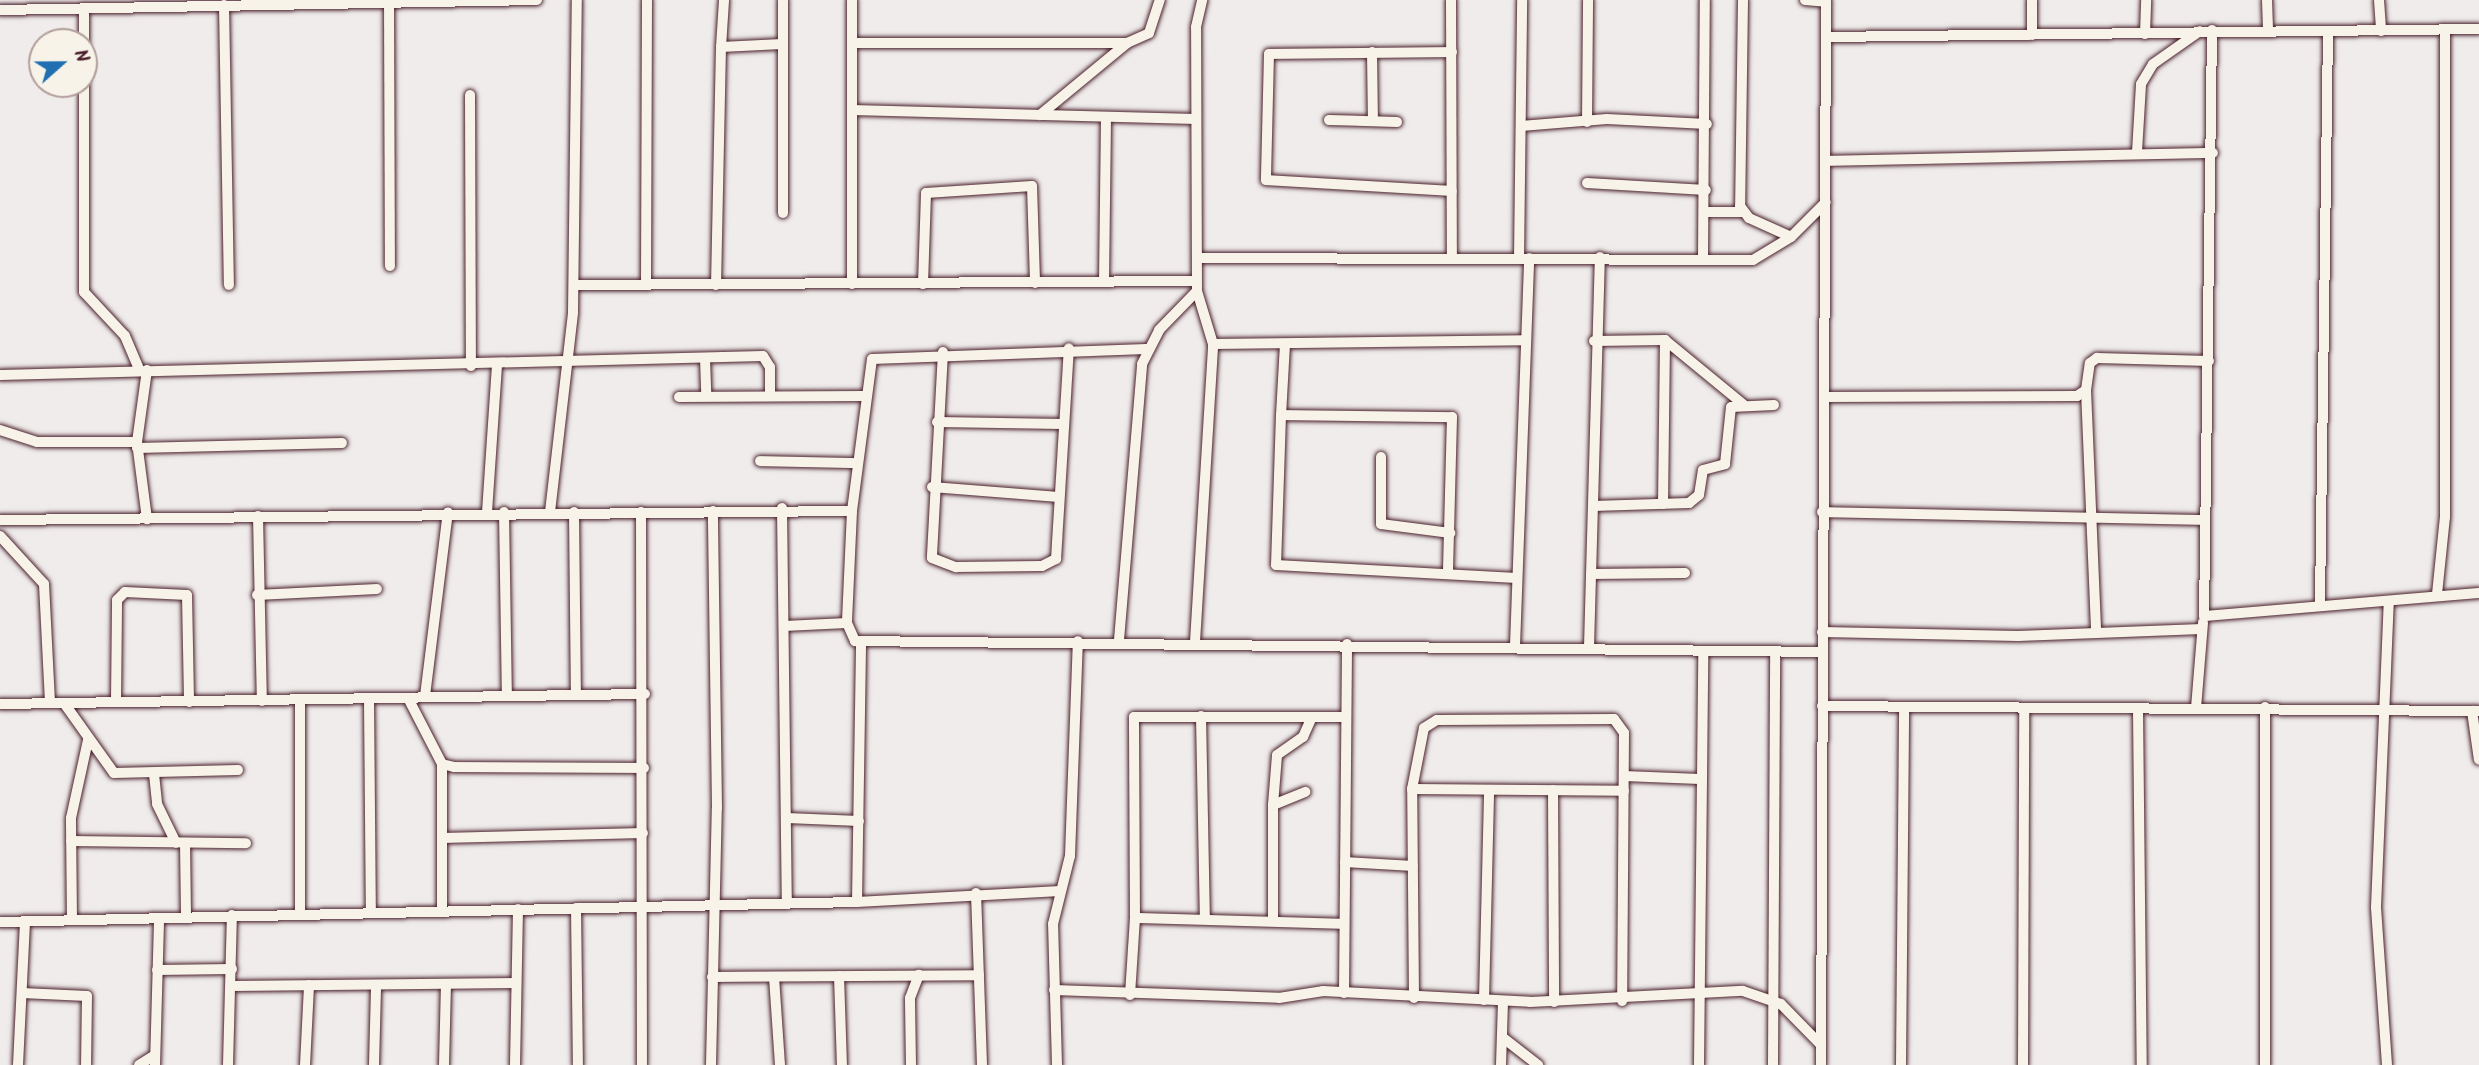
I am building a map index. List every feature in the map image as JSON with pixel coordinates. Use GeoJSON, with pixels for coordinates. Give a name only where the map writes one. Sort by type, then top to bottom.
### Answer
{"type":"FeatureCollection","features":[{"type":"Feature","properties":{"kind":"street"},"geometry":{"type":"LineString","coordinates":[[389,0],[390,265]]}},
{"type":"Feature","properties":{"kind":"street"},"geometry":{"type":"LineString","coordinates":[[0,10],[84,10],[389,0],[537,0]]}},
{"type":"Feature","properties":{"kind":"street"},"geometry":{"type":"LineString","coordinates":[[550,512],[569,365],[574,285],[577,0]]}},
{"type":"Feature","properties":{"kind":"street"},"geometry":{"type":"LineString","coordinates":[[646,285],[648,0]]}},
{"type":"Feature","properties":{"kind":"street"},"geometry":{"type":"LineString","coordinates":[[716,285],[724,0]]}},
{"type":"Feature","properties":{"kind":"street"},"geometry":{"type":"LineString","coordinates":[[783,0],[783,213]]}},
{"type":"Feature","properties":{"kind":"street"},"geometry":{"type":"LineString","coordinates":[[852,0],[852,284]]}},
{"type":"Feature","properties":{"kind":"street"},"geometry":{"type":"LineString","coordinates":[[1040,115],[1127,43],[1149,33],[1160,0]]}},
{"type":"Feature","properties":{"kind":"street"},"geometry":{"type":"LineString","coordinates":[[1195,642],[1213,344],[1197,286],[1196,119],[1202,0]]}},
{"type":"Feature","properties":{"kind":"street"},"geometry":{"type":"LineString","coordinates":[[1451,0],[1452,256]]}},
{"type":"Feature","properties":{"kind":"street"},"geometry":{"type":"LineString","coordinates":[[1515,646],[1526,340],[1521,126],[1522,0]]}},
{"type":"Feature","properties":{"kind":"street"},"geometry":{"type":"LineString","coordinates":[[1587,122],[1588,0]]}},
{"type":"Feature","properties":{"kind":"street"},"geometry":{"type":"LineString","coordinates":[[1703,258],[1707,124],[1705,0]]}},
{"type":"Feature","properties":{"kind":"street"},"geometry":{"type":"LineString","coordinates":[[1742,212],[1743,0]]}},
{"type":"Feature","properties":{"kind":"street"},"geometry":{"type":"LineString","coordinates":[[1805,0],[1826,1],[1821,1065]]}},
{"type":"Feature","properties":{"kind":"street"},"geometry":{"type":"LineString","coordinates":[[2032,0],[2032,36]]}},
{"type":"Feature","properties":{"kind":"street"},"geometry":{"type":"LineString","coordinates":[[2145,34],[2146,0]]}},
{"type":"Feature","properties":{"kind":"street"},"geometry":{"type":"LineString","coordinates":[[2267,0],[2269,29]]}},
{"type":"Feature","properties":{"kind":"street"},"geometry":{"type":"LineString","coordinates":[[2379,0],[2381,31]]}},
{"type":"Feature","properties":{"kind":"street"},"geometry":{"type":"LineString","coordinates":[[224,5],[229,285]]}},
{"type":"Feature","properties":{"kind":"street"},"geometry":{"type":"LineString","coordinates":[[84,10],[84,292],[125,336],[144,371],[137,445],[147,519]]}},
{"type":"Feature","properties":{"kind":"street"},"geometry":{"type":"LineString","coordinates":[[1826,37],[2145,34],[2269,29],[2328,32],[2479,29]]}},
{"type":"Feature","properties":{"kind":"street"},"geometry":{"type":"LineString","coordinates":[[2196,708],[2204,616],[2213,153],[2212,30]]}},
{"type":"Feature","properties":{"kind":"street"},"geometry":{"type":"LineString","coordinates":[[2437,594],[2445,517],[2445,30]]}},
{"type":"Feature","properties":{"kind":"street"},"geometry":{"type":"LineString","coordinates":[[2137,152],[2141,83],[2153,64],[2200,31]]}},
{"type":"Feature","properties":{"kind":"street"},"geometry":{"type":"LineString","coordinates":[[2320,603],[2328,32]]}},
{"type":"Feature","properties":{"kind":"street"},"geometry":{"type":"LineString","coordinates":[[852,43],[1127,43]]}},
{"type":"Feature","properties":{"kind":"street"},"geometry":{"type":"LineString","coordinates":[[721,47],[782,44]]}},
{"type":"Feature","properties":{"kind":"street"},"geometry":{"type":"LineString","coordinates":[[1372,52],[1373,121]]}},
{"type":"Feature","properties":{"kind":"street"},"geometry":{"type":"LineString","coordinates":[[1451,52],[1269,54],[1267,183],[1452,191]]}},
{"type":"Feature","properties":{"kind":"street"},"geometry":{"type":"LineString","coordinates":[[470,95],[471,366]]}},
{"type":"Feature","properties":{"kind":"street"},"geometry":{"type":"LineString","coordinates":[[852,110],[1196,119]]}},
{"type":"Feature","properties":{"kind":"street"},"geometry":{"type":"LineString","coordinates":[[1104,282],[1106,117]]}},
{"type":"Feature","properties":{"kind":"street"},"geometry":{"type":"LineString","coordinates":[[1329,120],[1398,122]]}},
{"type":"Feature","properties":{"kind":"street"},"geometry":{"type":"LineString","coordinates":[[1521,126],[1587,122],[1707,124]]}},
{"type":"Feature","properties":{"kind":"street"},"geometry":{"type":"LineString","coordinates":[[1826,161],[2137,152],[2213,153]]}},
{"type":"Feature","properties":{"kind":"street"},"geometry":{"type":"LineString","coordinates":[[1587,183],[1706,190]]}},
{"type":"Feature","properties":{"kind":"street"},"geometry":{"type":"LineString","coordinates":[[923,284],[926,193],[1032,186],[1035,282]]}},
{"type":"Feature","properties":{"kind":"street"},"geometry":{"type":"LineString","coordinates":[[1197,258],[1452,256],[1753,260],[1791,237],[1826,202]]}},
{"type":"Feature","properties":{"kind":"street"},"geometry":{"type":"LineString","coordinates":[[1705,212],[1742,212],[1791,237]]}},
{"type":"Feature","properties":{"kind":"street"},"geometry":{"type":"LineString","coordinates":[[1589,647],[1594,341],[1600,257]]}},
{"type":"Feature","properties":{"kind":"street"},"geometry":{"type":"LineString","coordinates":[[574,285],[1104,282],[1197,286]]}},
{"type":"Feature","properties":{"kind":"street"},"geometry":{"type":"LineString","coordinates":[[1119,640],[1123,537],[1146,349],[1197,286]]}},
{"type":"Feature","properties":{"kind":"street"},"geometry":{"type":"LineString","coordinates":[[1213,344],[1526,340]]}},
{"type":"Feature","properties":{"kind":"street"},"geometry":{"type":"LineString","coordinates":[[1594,341],[1665,340],[1744,405]]}},
{"type":"Feature","properties":{"kind":"street"},"geometry":{"type":"LineString","coordinates":[[1663,504],[1665,340]]}},
{"type":"Feature","properties":{"kind":"street"},"geometry":{"type":"LineString","coordinates":[[1285,344],[1276,565],[1517,578]]}},
{"type":"Feature","properties":{"kind":"street"},"geometry":{"type":"LineString","coordinates":[[1146,349],[1069,348],[943,352],[872,359],[864,396],[852,511],[847,623],[849,635],[861,645],[1119,640],[1823,652]]}},
{"type":"Feature","properties":{"kind":"street"},"geometry":{"type":"LineString","coordinates":[[943,352],[928,548],[932,558],[956,567],[1050,564],[1059,498],[1069,348]]}},
{"type":"Feature","properties":{"kind":"street"},"geometry":{"type":"LineString","coordinates":[[0,375],[569,365],[705,358],[769,359],[770,395]]}},
{"type":"Feature","properties":{"kind":"street"},"geometry":{"type":"LineString","coordinates":[[705,358],[706,396]]}},
{"type":"Feature","properties":{"kind":"street"},"geometry":{"type":"LineString","coordinates":[[2096,632],[2086,390],[2090,363],[2097,358],[2209,361]]}},
{"type":"Feature","properties":{"kind":"street"},"geometry":{"type":"LineString","coordinates":[[487,512],[497,365]]}},
{"type":"Feature","properties":{"kind":"street"},"geometry":{"type":"LineString","coordinates":[[1824,397],[2077,396],[2086,390]]}},
{"type":"Feature","properties":{"kind":"street"},"geometry":{"type":"LineString","coordinates":[[679,397],[864,396]]}},
{"type":"Feature","properties":{"kind":"street"},"geometry":{"type":"LineString","coordinates":[[1593,506],[1689,503],[1699,495],[1703,470],[1723,467],[1729,409],[1744,405],[1774,405]]}},
{"type":"Feature","properties":{"kind":"street"},"geometry":{"type":"LineString","coordinates":[[1281,415],[1452,417],[1448,574]]}},
{"type":"Feature","properties":{"kind":"street"},"geometry":{"type":"LineString","coordinates":[[937,422],[1063,424]]}},
{"type":"Feature","properties":{"kind":"street"},"geometry":{"type":"LineString","coordinates":[[0,429],[37,442],[137,445],[342,443]]}},
{"type":"Feature","properties":{"kind":"street"},"geometry":{"type":"LineString","coordinates":[[1381,457],[1381,524],[1450,533]]}},
{"type":"Feature","properties":{"kind":"street"},"geometry":{"type":"LineString","coordinates":[[760,461],[858,463]]}},
{"type":"Feature","properties":{"kind":"street"},"geometry":{"type":"LineString","coordinates":[[932,487],[1059,498]]}},
{"type":"Feature","properties":{"kind":"street"},"geometry":{"type":"LineString","coordinates":[[0,520],[782,508],[852,511]]}},
{"type":"Feature","properties":{"kind":"street"},"geometry":{"type":"LineString","coordinates":[[782,508],[787,904]]}},
{"type":"Feature","properties":{"kind":"street"},"geometry":{"type":"LineString","coordinates":[[711,1065],[715,904],[713,511]]}},
{"type":"Feature","properties":{"kind":"street"},"geometry":{"type":"LineString","coordinates":[[425,696],[448,512]]}},
{"type":"Feature","properties":{"kind":"street"},"geometry":{"type":"LineString","coordinates":[[504,512],[507,696]]}},
{"type":"Feature","properties":{"kind":"street"},"geometry":{"type":"LineString","coordinates":[[574,512],[576,695]]}},
{"type":"Feature","properties":{"kind":"street"},"geometry":{"type":"LineString","coordinates":[[641,512],[645,694],[642,1065]]}},
{"type":"Feature","properties":{"kind":"street"},"geometry":{"type":"LineString","coordinates":[[1822,512],[2205,520]]}},
{"type":"Feature","properties":{"kind":"street"},"geometry":{"type":"LineString","coordinates":[[258,516],[257,595],[262,701]]}},
{"type":"Feature","properties":{"kind":"street"},"geometry":{"type":"LineString","coordinates":[[0,536],[44,584],[50,703]]}},
{"type":"Feature","properties":{"kind":"street"},"geometry":{"type":"LineString","coordinates":[[1591,574],[1685,573]]}},
{"type":"Feature","properties":{"kind":"street"},"geometry":{"type":"LineString","coordinates":[[257,595],[377,589]]}},
{"type":"Feature","properties":{"kind":"street"},"geometry":{"type":"LineString","coordinates":[[116,702],[117,600],[125,592],[187,595],[189,702]]}},
{"type":"Feature","properties":{"kind":"street"},"geometry":{"type":"LineString","coordinates":[[2204,616],[2320,603],[2389,601],[2437,594],[2479,593]]}},
{"type":"Feature","properties":{"kind":"street"},"geometry":{"type":"LineString","coordinates":[[2387,1065],[2376,907],[2389,601]]}},
{"type":"Feature","properties":{"kind":"street"},"geometry":{"type":"LineString","coordinates":[[784,626],[847,623]]}},
{"type":"Feature","properties":{"kind":"street"},"geometry":{"type":"LineString","coordinates":[[1822,632],[2096,632],[2203,629]]}},
{"type":"Feature","properties":{"kind":"street"},"geometry":{"type":"LineString","coordinates":[[1057,1065],[1053,924],[1070,856],[1078,641]]}},
{"type":"Feature","properties":{"kind":"street"},"geometry":{"type":"LineString","coordinates":[[1343,993],[1347,644]]}},
{"type":"Feature","properties":{"kind":"street"},"geometry":{"type":"LineString","coordinates":[[857,902],[861,645]]}},
{"type":"Feature","properties":{"kind":"street"},"geometry":{"type":"LineString","coordinates":[[1699,1065],[1703,651]]}},
{"type":"Feature","properties":{"kind":"street"},"geometry":{"type":"LineString","coordinates":[[1773,1065],[1775,653]]}},
{"type":"Feature","properties":{"kind":"street"},"geometry":{"type":"LineString","coordinates":[[0,704],[645,694]]}},
{"type":"Feature","properties":{"kind":"street"},"geometry":{"type":"LineString","coordinates":[[408,698],[442,764],[442,911]]}},
{"type":"Feature","properties":{"kind":"street"},"geometry":{"type":"LineString","coordinates":[[369,699],[371,913]]}},
{"type":"Feature","properties":{"kind":"street"},"geometry":{"type":"LineString","coordinates":[[300,700],[300,914]]}},
{"type":"Feature","properties":{"kind":"street"},"geometry":{"type":"LineString","coordinates":[[64,703],[114,774],[238,770]]}},
{"type":"Feature","properties":{"kind":"street"},"geometry":{"type":"LineString","coordinates":[[1822,706],[2024,711],[2265,707],[2476,711],[2479,760]]}},
{"type":"Feature","properties":{"kind":"street"},"geometry":{"type":"LineString","coordinates":[[2264,1065],[2265,707]]}},
{"type":"Feature","properties":{"kind":"street"},"geometry":{"type":"LineString","coordinates":[[1901,1065],[1904,708]]}},
{"type":"Feature","properties":{"kind":"street"},"geometry":{"type":"LineString","coordinates":[[2138,709],[2142,1065]]}},
{"type":"Feature","properties":{"kind":"street"},"geometry":{"type":"LineString","coordinates":[[2023,1065],[2024,711]]}},
{"type":"Feature","properties":{"kind":"street"},"geometry":{"type":"LineString","coordinates":[[1130,995],[1135,918],[1131,724],[1142,713],[1345,717]]}},
{"type":"Feature","properties":{"kind":"street"},"geometry":{"type":"LineString","coordinates":[[1201,716],[1205,919]]}},
{"type":"Feature","properties":{"kind":"street"},"geometry":{"type":"LineString","coordinates":[[1273,921],[1273,805],[1277,755],[1303,737],[1312,717]]}},
{"type":"Feature","properties":{"kind":"street"},"geometry":{"type":"LineString","coordinates":[[1414,998],[1412,789],[1424,728],[1437,720],[1614,719],[1624,733],[1622,1001]]}},
{"type":"Feature","properties":{"kind":"street"},"geometry":{"type":"LineString","coordinates":[[72,920],[71,841],[88,740]]}},
{"type":"Feature","properties":{"kind":"street"},"geometry":{"type":"LineString","coordinates":[[442,764],[645,768]]}},
{"type":"Feature","properties":{"kind":"street"},"geometry":{"type":"LineString","coordinates":[[154,774],[157,804],[180,843],[187,917]]}},
{"type":"Feature","properties":{"kind":"street"},"geometry":{"type":"LineString","coordinates":[[1624,776],[1700,779]]}},
{"type":"Feature","properties":{"kind":"street"},"geometry":{"type":"LineString","coordinates":[[1412,789],[1624,791]]}},
{"type":"Feature","properties":{"kind":"street"},"geometry":{"type":"LineString","coordinates":[[1484,1000],[1489,790]]}},
{"type":"Feature","properties":{"kind":"street"},"geometry":{"type":"LineString","coordinates":[[1553,790],[1554,1002]]}},
{"type":"Feature","properties":{"kind":"street"},"geometry":{"type":"LineString","coordinates":[[1273,805],[1306,792]]}},
{"type":"Feature","properties":{"kind":"street"},"geometry":{"type":"LineString","coordinates":[[787,818],[859,821]]}},
{"type":"Feature","properties":{"kind":"street"},"geometry":{"type":"LineString","coordinates":[[442,838],[643,833]]}},
{"type":"Feature","properties":{"kind":"street"},"geometry":{"type":"LineString","coordinates":[[71,841],[246,843]]}},
{"type":"Feature","properties":{"kind":"street"},"geometry":{"type":"LineString","coordinates":[[1345,862],[1413,866]]}},
{"type":"Feature","properties":{"kind":"street"},"geometry":{"type":"LineString","coordinates":[[0,922],[576,908],[642,904],[857,902],[976,893],[1060,891]]}},
{"type":"Feature","properties":{"kind":"street"},"geometry":{"type":"LineString","coordinates":[[976,893],[982,1065]]}},
{"type":"Feature","properties":{"kind":"street"},"geometry":{"type":"LineString","coordinates":[[576,908],[578,1065]]}},
{"type":"Feature","properties":{"kind":"street"},"geometry":{"type":"LineString","coordinates":[[515,1065],[518,909]]}},
{"type":"Feature","properties":{"kind":"street"},"geometry":{"type":"LineString","coordinates":[[228,1065],[232,915]]}},
{"type":"Feature","properties":{"kind":"street"},"geometry":{"type":"LineString","coordinates":[[139,1065],[155,1060],[159,918]]}},
{"type":"Feature","properties":{"kind":"street"},"geometry":{"type":"LineString","coordinates":[[1135,918],[1344,924]]}},
{"type":"Feature","properties":{"kind":"street"},"geometry":{"type":"LineString","coordinates":[[18,1065],[24,921]]}},
{"type":"Feature","properties":{"kind":"street"},"geometry":{"type":"LineString","coordinates":[[157,970],[232,970]]}},
{"type":"Feature","properties":{"kind":"street"},"geometry":{"type":"LineString","coordinates":[[911,1065],[910,998],[919,975]]}},
{"type":"Feature","properties":{"kind":"street"},"geometry":{"type":"LineString","coordinates":[[712,977],[979,975]]}},
{"type":"Feature","properties":{"kind":"street"},"geometry":{"type":"LineString","coordinates":[[774,976],[780,1065]]}},
{"type":"Feature","properties":{"kind":"street"},"geometry":{"type":"LineString","coordinates":[[839,976],[842,1065]]}},
{"type":"Feature","properties":{"kind":"street"},"geometry":{"type":"LineString","coordinates":[[232,986],[516,983]]}},
{"type":"Feature","properties":{"kind":"street"},"geometry":{"type":"LineString","coordinates":[[306,1065],[309,985]]}},
{"type":"Feature","properties":{"kind":"street"},"geometry":{"type":"LineString","coordinates":[[444,1065],[446,985]]}},
{"type":"Feature","properties":{"kind":"street"},"geometry":{"type":"LineString","coordinates":[[374,1065],[376,986]]}},
{"type":"Feature","properties":{"kind":"street"},"geometry":{"type":"LineString","coordinates":[[1054,990],[1130,995],[1343,993],[1554,1002],[1622,1001],[1743,991],[1773,998],[1821,1045]]}},
{"type":"Feature","properties":{"kind":"street"},"geometry":{"type":"LineString","coordinates":[[22,993],[87,996],[86,1065]]}},
{"type":"Feature","properties":{"kind":"street"},"geometry":{"type":"LineString","coordinates":[[1501,1065],[1503,1001]]}},
{"type":"Feature","properties":{"kind":"street"},"geometry":{"type":"LineString","coordinates":[[1502,1037],[1538,1065]]}}]}
